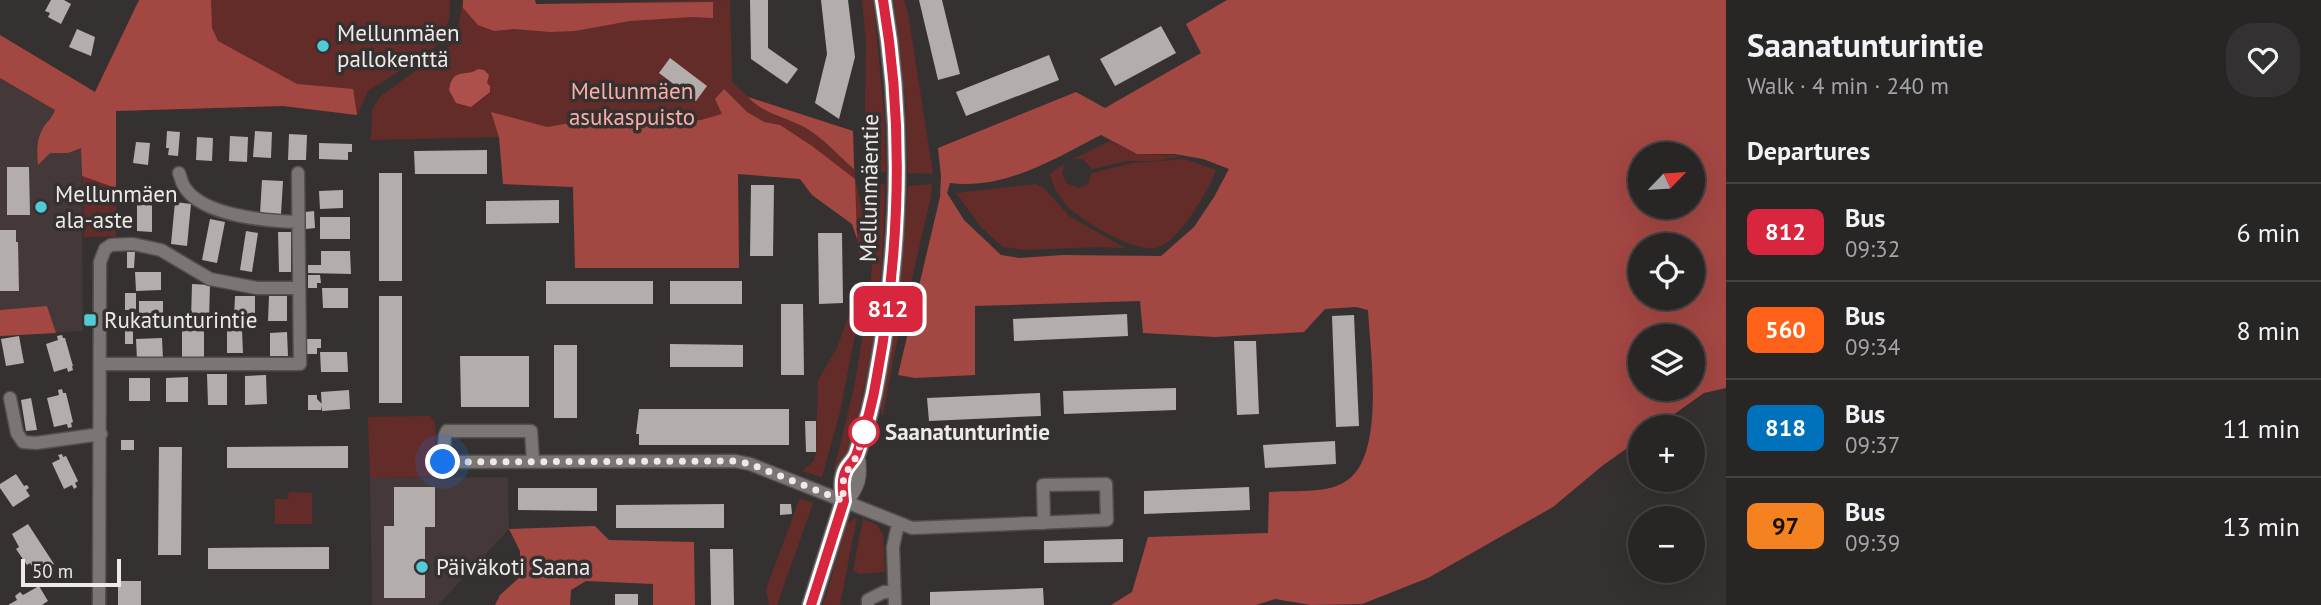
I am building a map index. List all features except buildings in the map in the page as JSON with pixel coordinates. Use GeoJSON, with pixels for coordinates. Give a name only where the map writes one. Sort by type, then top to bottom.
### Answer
{"type":"FeatureCollection","features":[{"type":"Feature","properties":{"kind":"main road","name":"Mellunmäentie"},"geometry":{"type":"LineString","coordinates":[[813,599],[844,501],[855,488],[858,475],[856,457],[869,416],[886,327],[896,225],[896,127],[883,0]]}},
{"type":"Feature","properties":{"kind":"street"},"geometry":{"type":"LineString","coordinates":[[179,173],[184,188],[194,197],[223,212],[265,221],[298,222]]}},
{"type":"Feature","properties":{"kind":"street"},"geometry":{"type":"LineString","coordinates":[[101,364],[300,364],[298,173]]}},
{"type":"Feature","properties":{"kind":"street"},"geometry":{"type":"LineString","coordinates":[[99,605],[100,262],[105,249],[111,245],[133,244],[161,250],[210,279],[257,288],[299,288]]}},
{"type":"Feature","properties":{"kind":"street"},"geometry":{"type":"LineString","coordinates":[[10,398],[16,433],[23,442],[36,443],[101,434]]}},
{"type":"Feature","properties":{"kind":"street"},"geometry":{"type":"LineString","coordinates":[[533,461],[531,431],[447,431],[445,435],[443,462],[735,461],[750,464],[912,528],[1044,523],[1107,520],[1106,484],[1043,485],[1044,523]]}},
{"type":"Feature","properties":{"kind":"street"},"geometry":{"type":"LineString","coordinates":[[895,605],[893,547],[898,523]]}},
{"type":"Feature","properties":{"kind":"street"},"geometry":{"type":"LineString","coordinates":[[868,605],[867,600],[884,592],[894,591]]}},
{"type":"Feature","properties":{"kind":"shaded area"},"geometry":{"type":"Polygon","coordinates":[[[139,0],[211,0],[212,28],[218,41],[297,84],[353,89],[357,115],[283,106],[116,111],[116,188],[82,176],[81,148],[68,153],[50,153],[38,165],[39,138],[55,110],[0,78],[0,35],[95,92],[139,0]]]}},
{"type":"Feature","properties":{"kind":"shaded area"},"geometry":{"type":"Polygon","coordinates":[[[463,0],[535,0],[536,4],[713,2],[713,18],[630,21],[575,31],[494,31],[478,25],[463,8],[463,0]]]}},
{"type":"Feature","properties":{"kind":"shaded area"},"geometry":{"type":"Polygon","coordinates":[[[1227,0],[1726,0],[1726,388],[1705,393],[1705,324],[1628,324],[1628,401],[1693,401],[1673,415],[1628,415],[1628,448],[1553,507],[1428,578],[1362,604],[1311,605],[1275,599],[1256,605],[1111,605],[1132,592],[1148,537],[1268,533],[1269,492],[1326,489],[1343,483],[1357,471],[1366,452],[1373,404],[1368,310],[1356,307],[1325,309],[1304,332],[1215,337],[1143,333],[1140,301],[975,306],[975,375],[915,378],[898,375],[940,197],[938,148],[1076,92],[1105,108],[1201,53],[1186,24],[1227,0]],[[1101,135],[1047,163],[1010,177],[970,184],[950,183],[947,193],[964,220],[1001,255],[1019,258],[1063,255],[1161,256],[1194,227],[1229,169],[1203,159],[1175,154],[1137,154],[1101,135]]]}},
{"type":"Feature","properties":{"kind":"shaded area"},"geometry":{"type":"Polygon","coordinates":[[[478,69],[489,75],[487,83],[490,92],[471,107],[456,103],[449,90],[454,78],[478,69]]]}},
{"type":"Feature","properties":{"kind":"shaded area","name":"Mellunmäen ala-aste"},"geometry":{"type":"Polygon","coordinates":[[[0,78],[81,125],[83,331],[0,336],[0,78]]]}},
{"type":"Feature","properties":{"kind":"shaded area"},"geometry":{"type":"Polygon","coordinates":[[[724,89],[747,112],[764,122],[780,125],[855,179],[857,239],[852,224],[812,195],[800,179],[738,174],[739,268],[575,268],[573,187],[503,184],[499,137],[491,112],[547,127],[576,122],[701,120],[722,114],[715,99],[724,89]]]}},
{"type":"Feature","properties":{"kind":"shaded area"},"geometry":{"type":"Polygon","coordinates":[[[748,97],[853,131],[854,169],[812,132],[762,108],[748,97]]]}},
{"type":"Feature","properties":{"kind":"shaded area"},"geometry":{"type":"Polygon","coordinates":[[[47,306],[56,333],[0,336],[0,310],[47,306]]]}},
{"type":"Feature","properties":{"kind":"shaded area","name":"Päiväkoti Saana"},"geometry":{"type":"Polygon","coordinates":[[[508,477],[509,529],[438,605],[372,605],[370,478],[508,477]]]}},
{"type":"Feature","properties":{"kind":"shaded area"},"geometry":{"type":"Polygon","coordinates":[[[595,526],[609,540],[694,542],[695,605],[653,605],[653,584],[586,581],[571,590],[570,605],[495,605],[500,595],[520,577],[520,551],[509,529],[595,526]]]}},
{"type":"Feature","properties":{"kind":"green space"},"geometry":{"type":"Polygon","coordinates":[[[139,0],[450,0],[449,19],[439,43],[430,52],[368,91],[357,115],[283,106],[116,111],[116,236],[84,237],[81,126],[0,78],[0,35],[95,92],[139,0]]]}},
{"type":"Feature","properties":{"kind":"green space","name":"Mellunmäen asukaspuisto"},"geometry":{"type":"Polygon","coordinates":[[[463,0],[535,0],[536,4],[730,0],[732,82],[748,97],[853,131],[855,179],[868,233],[867,254],[858,253],[852,224],[812,195],[800,179],[738,174],[739,268],[575,268],[573,187],[503,184],[499,137],[371,140],[372,109],[381,96],[456,41],[463,0]]]}},
{"type":"Feature","properties":{"kind":"green space"},"geometry":{"type":"Polygon","coordinates":[[[862,0],[873,0],[884,113],[886,172],[869,175],[864,171],[866,43],[862,0]]]}},
{"type":"Feature","properties":{"kind":"green space"},"geometry":{"type":"Polygon","coordinates":[[[894,0],[904,0],[908,13],[933,174],[908,173],[906,106],[894,0]]]}},
{"type":"Feature","properties":{"kind":"green space"},"geometry":{"type":"Polygon","coordinates":[[[1110,141],[1137,154],[1183,156],[1154,161],[1127,161],[1092,169],[1083,159],[1073,159],[1110,141]]]}},
{"type":"Feature","properties":{"kind":"green space"},"geometry":{"type":"Polygon","coordinates":[[[1185,159],[1216,170],[1184,224],[1159,247],[1149,248],[1125,242],[1098,228],[1068,207],[1059,196],[1050,174],[1064,164],[1062,174],[1066,183],[1079,188],[1088,184],[1092,173],[1132,163],[1185,159]]]}},
{"type":"Feature","properties":{"kind":"green space"},"geometry":{"type":"Polygon","coordinates":[[[865,184],[885,184],[882,259],[871,352],[843,472],[834,469],[854,388],[870,292],[874,237],[865,184]]]}},
{"type":"Feature","properties":{"kind":"green space"},"geometry":{"type":"Polygon","coordinates":[[[932,184],[883,415],[881,407],[898,297],[908,186],[932,184]]]}},
{"type":"Feature","properties":{"kind":"green space"},"geometry":{"type":"Polygon","coordinates":[[[1036,184],[1045,189],[1069,216],[1125,248],[1025,250],[1003,247],[982,228],[956,193],[1036,184]]]}},
{"type":"Feature","properties":{"kind":"green space"},"geometry":{"type":"Polygon","coordinates":[[[855,297],[862,298],[840,412],[822,477],[802,471],[814,461],[816,452],[818,380],[837,348],[855,297]]]}},
{"type":"Feature","properties":{"kind":"green space"},"geometry":{"type":"Polygon","coordinates":[[[430,416],[435,423],[437,477],[370,478],[368,417],[430,416]]]}},
{"type":"Feature","properties":{"kind":"green space"},"geometry":{"type":"Polygon","coordinates":[[[289,492],[312,493],[312,524],[275,524],[275,499],[288,499],[289,492]]]}},
{"type":"Feature","properties":{"kind":"green space"},"geometry":{"type":"Polygon","coordinates":[[[800,498],[813,503],[777,605],[769,605],[766,589],[800,498]]]}},
{"type":"Feature","properties":{"kind":"green space"},"geometry":{"type":"Polygon","coordinates":[[[857,517],[840,605],[823,605],[847,524],[857,517]]]}},
{"type":"Feature","properties":{"kind":"green space"},"geometry":{"type":"Polygon","coordinates":[[[863,519],[876,524],[883,534],[885,572],[859,574],[853,570],[863,519]]]}},
{"type":"Feature","properties":{"kind":"bus line","name":"812"},"geometry":{"type":"LineString","coordinates":[[811,605],[844,501],[842,484],[846,470],[856,457],[869,416],[886,327],[896,225],[897,170],[893,78],[883,0]]}},
{"type":"Feature","properties":{"kind":"place","name":"Mellunmäen pallokenttä"},"geometry":{"type":"Point","coordinates":[323,46]}},
{"type":"Feature","properties":{"kind":"place","name":"Mellunmäen ala-aste"},"geometry":{"type":"Point","coordinates":[41,207]}},
{"type":"Feature","properties":{"kind":"place","name":"Rukatunturintie"},"geometry":{"type":"Point","coordinates":[90,320]}},
{"type":"Feature","properties":{"kind":"place","name":"Saanatunturintie"},"geometry":{"type":"Point","coordinates":[864,432]}},
{"type":"Feature","properties":{"kind":"place","name":"Päiväkoti Saana"},"geometry":{"type":"Point","coordinates":[422,567]}},
{"type":"Feature","properties":{"kind":"route"},"geometry":{"type":"LineString","coordinates":[[443,462],[735,461],[750,464],[844,501],[842,484],[846,470],[856,457],[864,432]]}}]}
